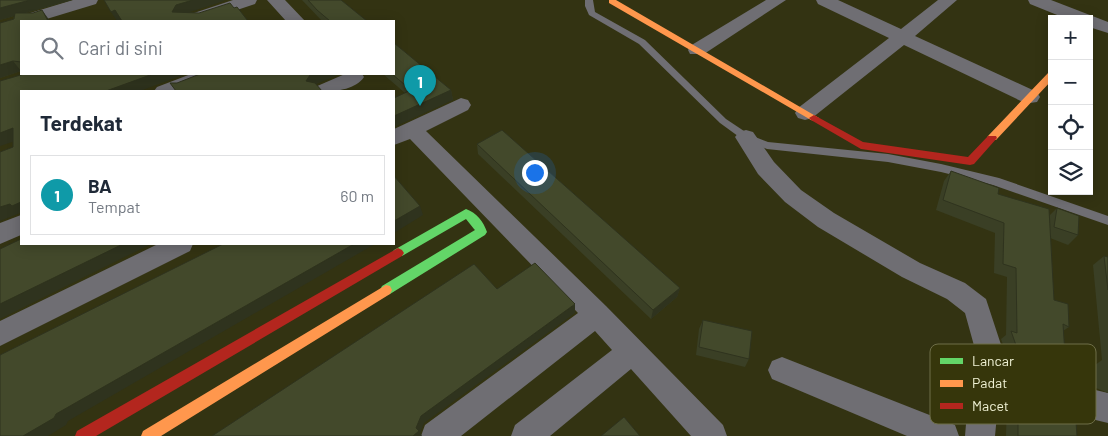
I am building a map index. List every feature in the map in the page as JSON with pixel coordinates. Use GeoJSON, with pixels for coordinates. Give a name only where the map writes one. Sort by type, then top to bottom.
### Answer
{"type":"FeatureCollection","features":[{"type":"Feature","properties":{"kind":"street"},"geometry":{"type":"LineString","coordinates":[[27,20],[90,0]]}},
{"type":"Feature","properties":{"kind":"street"},"geometry":{"type":"LineString","coordinates":[[191,20],[249,0]]}},
{"type":"Feature","properties":{"kind":"street"},"geometry":{"type":"LineString","coordinates":[[275,0],[295,20]]}},
{"type":"Feature","properties":{"kind":"street"},"geometry":{"type":"LineString","coordinates":[[615,0],[612,1],[860,145],[970,161],[1048,78]]}},
{"type":"Feature","properties":{"kind":"street"},"geometry":{"type":"LineString","coordinates":[[697,50],[778,0]]}},
{"type":"Feature","properties":{"kind":"street"},"geometry":{"type":"LineString","coordinates":[[824,0],[1030,97]]}},
{"type":"Feature","properties":{"kind":"street"},"geometry":{"type":"LineString","coordinates":[[805,113],[949,0]]}},
{"type":"Feature","properties":{"kind":"street"},"geometry":{"type":"LineString","coordinates":[[1036,0],[1094,25]]}},
{"type":"Feature","properties":{"kind":"street"},"geometry":{"type":"LineString","coordinates":[[167,90],[205,75]]}},
{"type":"Feature","properties":{"kind":"street"},"geometry":{"type":"LineString","coordinates":[[324,90],[352,75],[367,90]]}},
{"type":"Feature","properties":{"kind":"street"},"geometry":{"type":"LineString","coordinates":[[461,105],[403,133],[597,314],[712,436]]}},
{"type":"Feature","properties":{"kind":"street"},"geometry":{"type":"LineString","coordinates":[[746,137],[766,168],[792,196],[826,220],[911,270],[956,291],[977,307],[987,344]]}},
{"type":"Feature","properties":{"kind":"street"},"geometry":{"type":"LineString","coordinates":[[82,436],[466,213],[475,218],[480,224],[481,232],[148,436]]}},
{"type":"Feature","properties":{"kind":"street"},"geometry":{"type":"LineString","coordinates":[[0,234],[20,224]]}},
{"type":"Feature","properties":{"kind":"street"},"geometry":{"type":"LineString","coordinates":[[0,334],[179,245]]}},
{"type":"Feature","properties":{"kind":"street"},"geometry":{"type":"LineString","coordinates":[[436,436],[597,314]]}},
{"type":"Feature","properties":{"kind":"street"},"geometry":{"type":"LineString","coordinates":[[526,436],[632,351]]}},
{"type":"Feature","properties":{"kind":"street"},"geometry":{"type":"LineString","coordinates":[[782,370],[944,436]]}},
{"type":"Feature","properties":{"kind":"lane"},"geometry":{"type":"LineString","coordinates":[[589,0],[588,6],[592,13],[642,42],[724,121],[746,137],[767,145],[888,158],[941,168],[995,181],[1108,221]]}},
{"type":"Feature","properties":{"kind":"building"},"geometry":{"type":"Polygon","coordinates":[[[0,0],[30,0],[0,8],[0,0]]]}},
{"type":"Feature","properties":{"kind":"building"},"geometry":{"type":"Polygon","coordinates":[[[104,0],[193,0],[176,5],[172,12],[199,13],[230,3],[234,8],[237,7],[247,20],[121,20],[115,10],[111,12],[104,0]]]}},
{"type":"Feature","properties":{"kind":"building"},"geometry":{"type":"Polygon","coordinates":[[[308,0],[341,0],[366,20],[329,20],[308,0]]]}},
{"type":"Feature","properties":{"kind":"building"},"geometry":{"type":"Polygon","coordinates":[[[42,10],[47,20],[20,20],[20,62],[13,61],[0,65],[0,23],[14,19],[15,13],[33,13],[42,10]]]}},
{"type":"Feature","properties":{"kind":"building"},"geometry":{"type":"Polygon","coordinates":[[[395,44],[451,90],[395,116],[395,98],[411,90],[393,75],[395,75],[395,44]]]}},
{"type":"Feature","properties":{"kind":"building"},"geometry":{"type":"Polygon","coordinates":[[[21,75],[150,75],[109,90],[20,90],[20,202],[12,206],[10,204],[0,207],[0,152],[13,147],[13,128],[0,133],[0,81],[21,75]]]}},
{"type":"Feature","properties":{"kind":"building"},"geometry":{"type":"Polygon","coordinates":[[[197,75],[310,75],[306,81],[315,83],[321,90],[175,90],[170,83],[177,83],[197,75]]]}},
{"type":"Feature","properties":{"kind":"building"},"geometry":{"type":"Polygon","coordinates":[[[502,130],[680,288],[653,310],[477,144],[502,130]]]}},
{"type":"Feature","properties":{"kind":"building"},"geometry":{"type":"Polygon","coordinates":[[[951,171],[999,188],[998,194],[1049,209],[1054,300],[1068,304],[1069,327],[1063,324],[1064,344],[1016,344],[1011,331],[1017,333],[1016,268],[1003,264],[1004,223],[943,200],[951,171]]]}},
{"type":"Feature","properties":{"kind":"building"},"geometry":{"type":"Polygon","coordinates":[[[395,177],[420,206],[395,220],[395,177]]]}},
{"type":"Feature","properties":{"kind":"building"},"geometry":{"type":"Polygon","coordinates":[[[1057,208],[1079,216],[1078,235],[1054,227],[1057,208]]]}},
{"type":"Feature","properties":{"kind":"building"},"geometry":{"type":"Polygon","coordinates":[[[20,239],[20,245],[121,245],[0,304],[0,249],[20,239]]]}},
{"type":"Feature","properties":{"kind":"building"},"geometry":{"type":"Polygon","coordinates":[[[221,245],[352,245],[56,414],[54,418],[23,436],[0,436],[0,355],[221,245]]]}},
{"type":"Feature","properties":{"kind":"building"},"geometry":{"type":"Polygon","coordinates":[[[1104,256],[1108,257],[1108,290],[1104,256]]]}},
{"type":"Feature","properties":{"kind":"building"},"geometry":{"type":"Polygon","coordinates":[[[535,263],[575,304],[421,416],[416,428],[419,431],[413,436],[212,436],[474,264],[497,289],[535,263]]]}},
{"type":"Feature","properties":{"kind":"building"},"geometry":{"type":"Polygon","coordinates":[[[703,320],[752,331],[749,359],[699,347],[703,320]]]}},
{"type":"Feature","properties":{"kind":"building"},"geometry":{"type":"Polygon","coordinates":[[[624,417],[640,436],[601,436],[624,417]]]}},
{"type":"Feature","properties":{"kind":"building"},"geometry":{"type":"Polygon","coordinates":[[[1018,424],[1076,424],[1077,436],[1018,436],[1018,424]]]}},
{"type":"Feature","properties":{"kind":"traffic: fast"},"geometry":{"type":"LineString","coordinates":[[386,290],[481,232],[476,221],[466,213],[398,253]]}},
{"type":"Feature","properties":{"kind":"traffic: slow"},"geometry":{"type":"LineString","coordinates":[[612,1],[814,118]]}},
{"type":"Feature","properties":{"kind":"traffic: slow"},"geometry":{"type":"LineString","coordinates":[[992,138],[1048,78]]}},
{"type":"Feature","properties":{"kind":"traffic: slow"},"geometry":{"type":"LineString","coordinates":[[148,436],[386,290]]}},
{"type":"Feature","properties":{"kind":"traffic: jam"},"geometry":{"type":"LineString","coordinates":[[814,118],[861,145],[970,161],[992,138]]}},
{"type":"Feature","properties":{"kind":"traffic: jam"},"geometry":{"type":"LineString","coordinates":[[82,436],[398,253]]}},
{"type":"Feature","properties":{"kind":"place","name":"BA"},"geometry":{"type":"Point","coordinates":[420,106]}}]}
